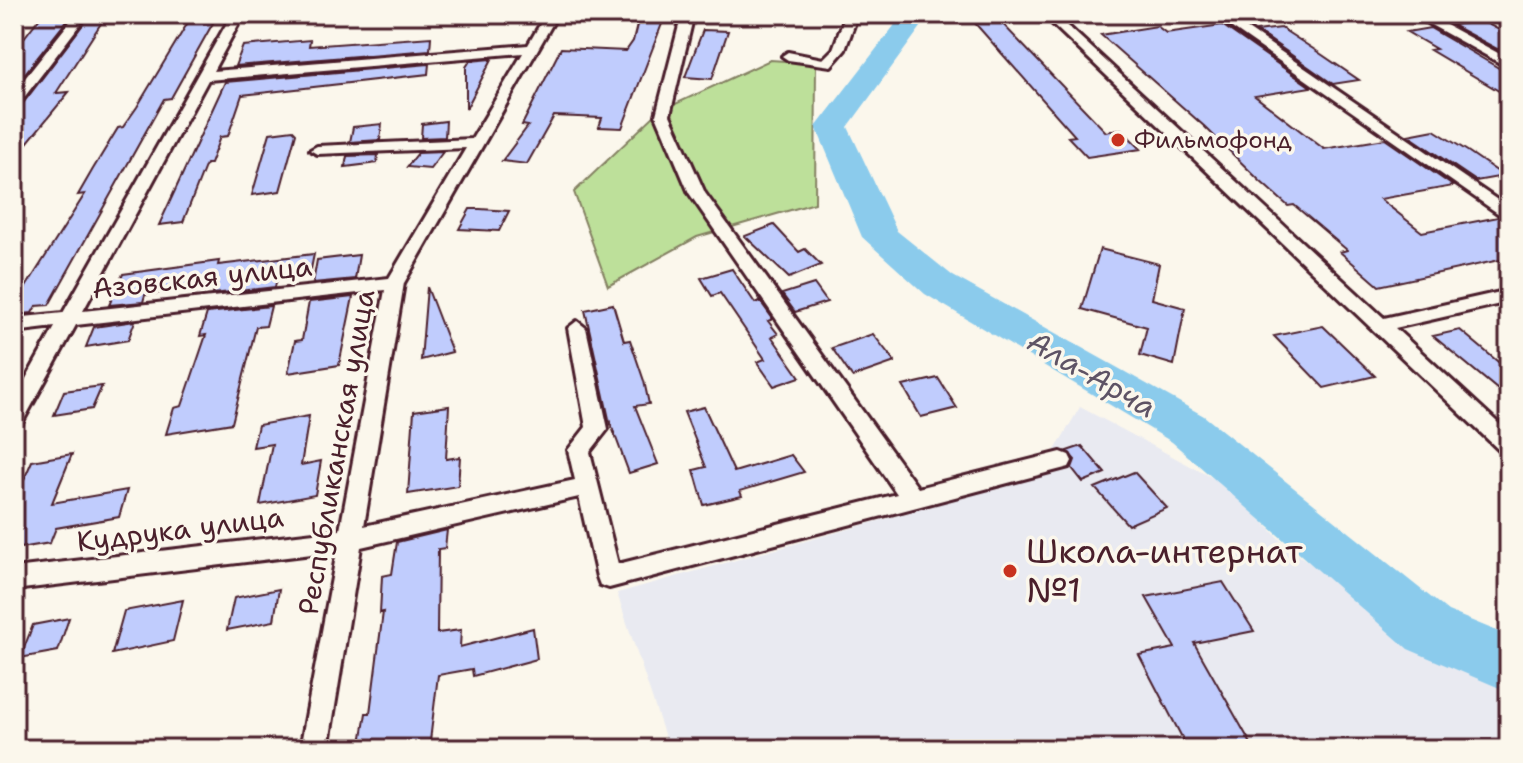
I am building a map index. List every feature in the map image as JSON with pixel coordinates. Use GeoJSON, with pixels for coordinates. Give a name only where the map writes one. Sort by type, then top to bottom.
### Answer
{"type":"FeatureCollection","features":[{"type":"Feature","properties":{"kind":"street"},"geometry":{"type":"LineString","coordinates":[[14,101],[82,14]]}},
{"type":"Feature","properties":{"kind":"street"},"geometry":{"type":"LineString","coordinates":[[14,419],[238,14]]}},
{"type":"Feature","properties":{"kind":"street","name":"Республиканская улица"},"geometry":{"type":"LineString","coordinates":[[314,749],[395,283],[535,48],[552,14]]}},
{"type":"Feature","properties":{"kind":"street"},"geometry":{"type":"LineString","coordinates":[[688,14],[663,115],[697,193],[913,499]]}},
{"type":"Feature","properties":{"kind":"street"},"geometry":{"type":"LineString","coordinates":[[788,56],[826,63],[839,50],[852,14]]}},
{"type":"Feature","properties":{"kind":"street"},"geometry":{"type":"LineString","coordinates":[[1048,14],[1509,446]]}},
{"type":"Feature","properties":{"kind":"street"},"geometry":{"type":"LineString","coordinates":[[1218,14],[1509,216]]}},
{"type":"Feature","properties":{"kind":"street"},"geometry":{"type":"LineString","coordinates":[[1417,14],[1509,64]]}},
{"type":"Feature","properties":{"kind":"street"},"geometry":{"type":"LineString","coordinates":[[206,76],[535,48]]}},
{"type":"Feature","properties":{"kind":"street"},"geometry":{"type":"LineString","coordinates":[[317,150],[479,143]]}},
{"type":"Feature","properties":{"kind":"street","name":"Азовская улица"},"geometry":{"type":"LineString","coordinates":[[14,325],[395,283]]}},
{"type":"Feature","properties":{"kind":"street"},"geometry":{"type":"LineString","coordinates":[[1380,325],[1509,296]]}},
{"type":"Feature","properties":{"kind":"street"},"geometry":{"type":"LineString","coordinates":[[577,328],[597,429],[579,450],[609,577],[1061,461]]}},
{"type":"Feature","properties":{"kind":"street","name":"Кудрука улица"},"geometry":{"type":"LineString","coordinates":[[14,579],[352,539],[588,486]]}},
{"type":"Feature","properties":{"kind":"shaded area","name":"Школа-интернат №1"},"geometry":{"type":"Polygon","coordinates":[[[1080,407],[1228,486],[1289,549],[1509,694],[1509,749],[669,749],[617,593],[1040,476],[1080,407]]]}},
{"type":"Feature","properties":{"kind":"green space"},"geometry":{"type":"Polygon","coordinates":[[[770,60],[816,63],[815,203],[697,237],[608,286],[574,192],[658,112],[770,60]]]}},
{"type":"Feature","properties":{"kind":"building"},"geometry":{"type":"Polygon","coordinates":[[[72,14],[14,87],[14,51],[40,17],[72,14]]]}},
{"type":"Feature","properties":{"kind":"building"},"geometry":{"type":"Polygon","coordinates":[[[91,14],[107,14],[56,93],[69,92],[14,159],[14,108],[21,106],[91,14]]]}},
{"type":"Feature","properties":{"kind":"building"},"geometry":{"type":"Polygon","coordinates":[[[193,14],[218,14],[171,98],[164,99],[49,305],[36,306],[32,313],[14,315],[14,306],[85,194],[78,195],[93,169],[118,128],[123,127],[137,107],[193,14]]]}},
{"type":"Feature","properties":{"kind":"building"},"geometry":{"type":"Polygon","coordinates":[[[665,16],[622,128],[599,127],[602,118],[554,116],[527,164],[502,161],[528,126],[522,125],[561,48],[626,51],[633,41],[639,17],[665,16]]]}},
{"type":"Feature","properties":{"kind":"building"},"geometry":{"type":"Polygon","coordinates":[[[997,18],[1106,132],[1121,129],[1141,149],[1087,157],[1068,137],[1075,136],[973,21],[997,18]]]}},
{"type":"Feature","properties":{"kind":"building"},"geometry":{"type":"Polygon","coordinates":[[[1482,21],[1509,35],[1509,47],[1497,49],[1452,25],[1482,21]]]}},
{"type":"Feature","properties":{"kind":"building"},"geometry":{"type":"Polygon","coordinates":[[[1222,25],[1311,87],[1255,96],[1324,149],[1385,139],[1453,186],[1380,199],[1422,232],[1498,217],[1509,224],[1509,258],[1379,286],[1340,252],[1347,250],[1294,205],[1288,206],[1101,35],[1157,26],[1166,33],[1222,25]]]}},
{"type":"Feature","properties":{"kind":"building"},"geometry":{"type":"Polygon","coordinates":[[[1281,28],[1359,80],[1333,84],[1257,31],[1281,28]]]}},
{"type":"Feature","properties":{"kind":"building"},"geometry":{"type":"Polygon","coordinates":[[[1430,28],[1509,74],[1509,97],[1430,50],[1436,49],[1407,32],[1430,28]]]}},
{"type":"Feature","properties":{"kind":"building"},"geometry":{"type":"Polygon","coordinates":[[[703,30],[728,31],[712,79],[685,77],[703,30]]]}},
{"type":"Feature","properties":{"kind":"building"},"geometry":{"type":"Polygon","coordinates":[[[431,37],[430,50],[235,66],[243,46],[310,40],[309,46],[431,37]]]}},
{"type":"Feature","properties":{"kind":"building"},"geometry":{"type":"Polygon","coordinates":[[[492,59],[466,109],[466,67],[470,61],[492,59]]]}},
{"type":"Feature","properties":{"kind":"building"},"geometry":{"type":"Polygon","coordinates":[[[429,64],[428,74],[242,95],[228,136],[220,137],[183,222],[159,225],[225,82],[429,64]]]}},
{"type":"Feature","properties":{"kind":"building"},"geometry":{"type":"Polygon","coordinates":[[[446,121],[445,137],[421,138],[422,124],[446,121]]]}},
{"type":"Feature","properties":{"kind":"building"},"geometry":{"type":"Polygon","coordinates":[[[382,124],[380,140],[350,142],[353,127],[382,124]]]}},
{"type":"Feature","properties":{"kind":"building"},"geometry":{"type":"Polygon","coordinates":[[[293,130],[296,133],[280,191],[252,195],[270,133],[293,130]]]}},
{"type":"Feature","properties":{"kind":"building"},"geometry":{"type":"Polygon","coordinates":[[[1434,130],[1504,176],[1476,181],[1408,135],[1434,130]]]}},
{"type":"Feature","properties":{"kind":"building"},"geometry":{"type":"Polygon","coordinates":[[[443,152],[430,169],[407,167],[418,153],[443,152]]]}},
{"type":"Feature","properties":{"kind":"building"},"geometry":{"type":"Polygon","coordinates":[[[378,155],[377,163],[345,167],[347,156],[378,155]]]}},
{"type":"Feature","properties":{"kind":"building"},"geometry":{"type":"Polygon","coordinates":[[[470,209],[509,211],[499,231],[459,229],[470,209]]]}},
{"type":"Feature","properties":{"kind":"building"},"geometry":{"type":"Polygon","coordinates":[[[774,225],[799,252],[805,249],[821,265],[789,278],[745,236],[774,225]]]}},
{"type":"Feature","properties":{"kind":"building"},"geometry":{"type":"Polygon","coordinates":[[[1100,249],[1159,264],[1152,299],[1185,308],[1174,365],[1140,355],[1147,327],[1082,309],[1100,249]]]}},
{"type":"Feature","properties":{"kind":"building"},"geometry":{"type":"Polygon","coordinates":[[[314,254],[310,274],[277,279],[275,287],[213,294],[215,285],[145,295],[143,302],[109,305],[123,274],[219,261],[218,265],[314,254]]]}},
{"type":"Feature","properties":{"kind":"building"},"geometry":{"type":"Polygon","coordinates":[[[359,255],[355,279],[313,283],[317,260],[359,255]]]}},
{"type":"Feature","properties":{"kind":"building"},"geometry":{"type":"Polygon","coordinates":[[[732,269],[755,303],[760,301],[773,319],[768,321],[778,334],[772,337],[800,377],[774,386],[757,362],[765,359],[720,293],[712,296],[701,278],[732,269]]]}},
{"type":"Feature","properties":{"kind":"building"},"geometry":{"type":"Polygon","coordinates":[[[814,284],[827,302],[795,312],[782,294],[814,284]]]}},
{"type":"Feature","properties":{"kind":"building"},"geometry":{"type":"Polygon","coordinates":[[[427,287],[452,352],[421,360],[427,287]]]}},
{"type":"Feature","properties":{"kind":"building"},"geometry":{"type":"Polygon","coordinates":[[[353,297],[339,365],[288,373],[295,341],[302,340],[309,302],[353,297]]]}},
{"type":"Feature","properties":{"kind":"building"},"geometry":{"type":"Polygon","coordinates":[[[613,304],[624,341],[630,340],[644,381],[649,404],[635,406],[658,464],[629,473],[609,419],[585,310],[613,304]]]}},
{"type":"Feature","properties":{"kind":"building"},"geometry":{"type":"Polygon","coordinates":[[[271,306],[266,326],[256,327],[232,423],[166,434],[174,408],[182,406],[206,335],[200,336],[207,313],[271,306]]]}},
{"type":"Feature","properties":{"kind":"building"},"geometry":{"type":"Polygon","coordinates":[[[135,321],[128,340],[86,347],[94,327],[135,321]]]}},
{"type":"Feature","properties":{"kind":"building"},"geometry":{"type":"Polygon","coordinates":[[[1323,326],[1375,376],[1324,388],[1274,336],[1323,326]]]}},
{"type":"Feature","properties":{"kind":"building"},"geometry":{"type":"Polygon","coordinates":[[[1460,330],[1509,371],[1509,399],[1433,336],[1460,330]]]}},
{"type":"Feature","properties":{"kind":"building"},"geometry":{"type":"Polygon","coordinates":[[[873,334],[895,362],[852,377],[832,348],[873,334]]]}},
{"type":"Feature","properties":{"kind":"building"},"geometry":{"type":"Polygon","coordinates":[[[938,378],[957,408],[921,417],[903,386],[938,378]]]}},
{"type":"Feature","properties":{"kind":"building"},"geometry":{"type":"Polygon","coordinates":[[[102,386],[92,409],[54,415],[64,391],[102,386]]]}},
{"type":"Feature","properties":{"kind":"building"},"geometry":{"type":"Polygon","coordinates":[[[449,406],[446,459],[460,457],[458,486],[408,494],[414,411],[449,406]]]}},
{"type":"Feature","properties":{"kind":"building"},"geometry":{"type":"Polygon","coordinates":[[[704,407],[734,472],[791,455],[804,472],[740,491],[742,496],[704,505],[694,470],[706,467],[684,412],[704,407]]]}},
{"type":"Feature","properties":{"kind":"building"},"geometry":{"type":"Polygon","coordinates":[[[309,416],[301,465],[321,461],[315,495],[260,505],[272,444],[253,447],[258,425],[309,416]]]}},
{"type":"Feature","properties":{"kind":"building"},"geometry":{"type":"Polygon","coordinates":[[[1082,446],[1105,473],[1083,482],[1072,468],[1075,460],[1067,451],[1082,446]]]}},
{"type":"Feature","properties":{"kind":"building"},"geometry":{"type":"Polygon","coordinates":[[[72,454],[52,503],[127,490],[119,517],[56,528],[50,543],[14,549],[14,502],[32,461],[72,454]]]}},
{"type":"Feature","properties":{"kind":"building"},"geometry":{"type":"Polygon","coordinates":[[[1134,472],[1167,508],[1128,525],[1095,488],[1134,472]]]}},
{"type":"Feature","properties":{"kind":"building"},"geometry":{"type":"Polygon","coordinates":[[[447,530],[445,548],[438,549],[437,633],[461,630],[460,647],[533,628],[537,659],[473,676],[472,669],[438,675],[429,749],[360,749],[366,713],[370,713],[383,612],[380,613],[382,576],[392,574],[397,542],[447,530]]]}},
{"type":"Feature","properties":{"kind":"building"},"geometry":{"type":"Polygon","coordinates":[[[1223,582],[1254,631],[1194,643],[1254,749],[1188,749],[1139,655],[1175,648],[1146,597],[1223,582]]]}},
{"type":"Feature","properties":{"kind":"building"},"geometry":{"type":"Polygon","coordinates":[[[279,589],[274,621],[227,630],[234,598],[279,589]]]}},
{"type":"Feature","properties":{"kind":"building"},"geometry":{"type":"Polygon","coordinates":[[[183,600],[173,641],[112,654],[124,611],[183,600]]]}},
{"type":"Feature","properties":{"kind":"building"},"geometry":{"type":"Polygon","coordinates":[[[69,618],[58,651],[20,658],[33,625],[69,618]]]}},
{"type":"Feature","properties":{"kind":"waterway","name":"Ала-Арча"},"geometry":{"type":"LineString","coordinates":[[912,14],[907,27],[832,127],[881,237],[939,285],[1188,429],[1428,630],[1509,664]]}},
{"type":"Feature","properties":{"kind":"place","name":"Фильмофонд"},"geometry":{"type":"Point","coordinates":[1118,140]}},
{"type":"Feature","properties":{"kind":"place","name":"Школа-интернат №1"},"geometry":{"type":"Point","coordinates":[1010,571]}}]}
